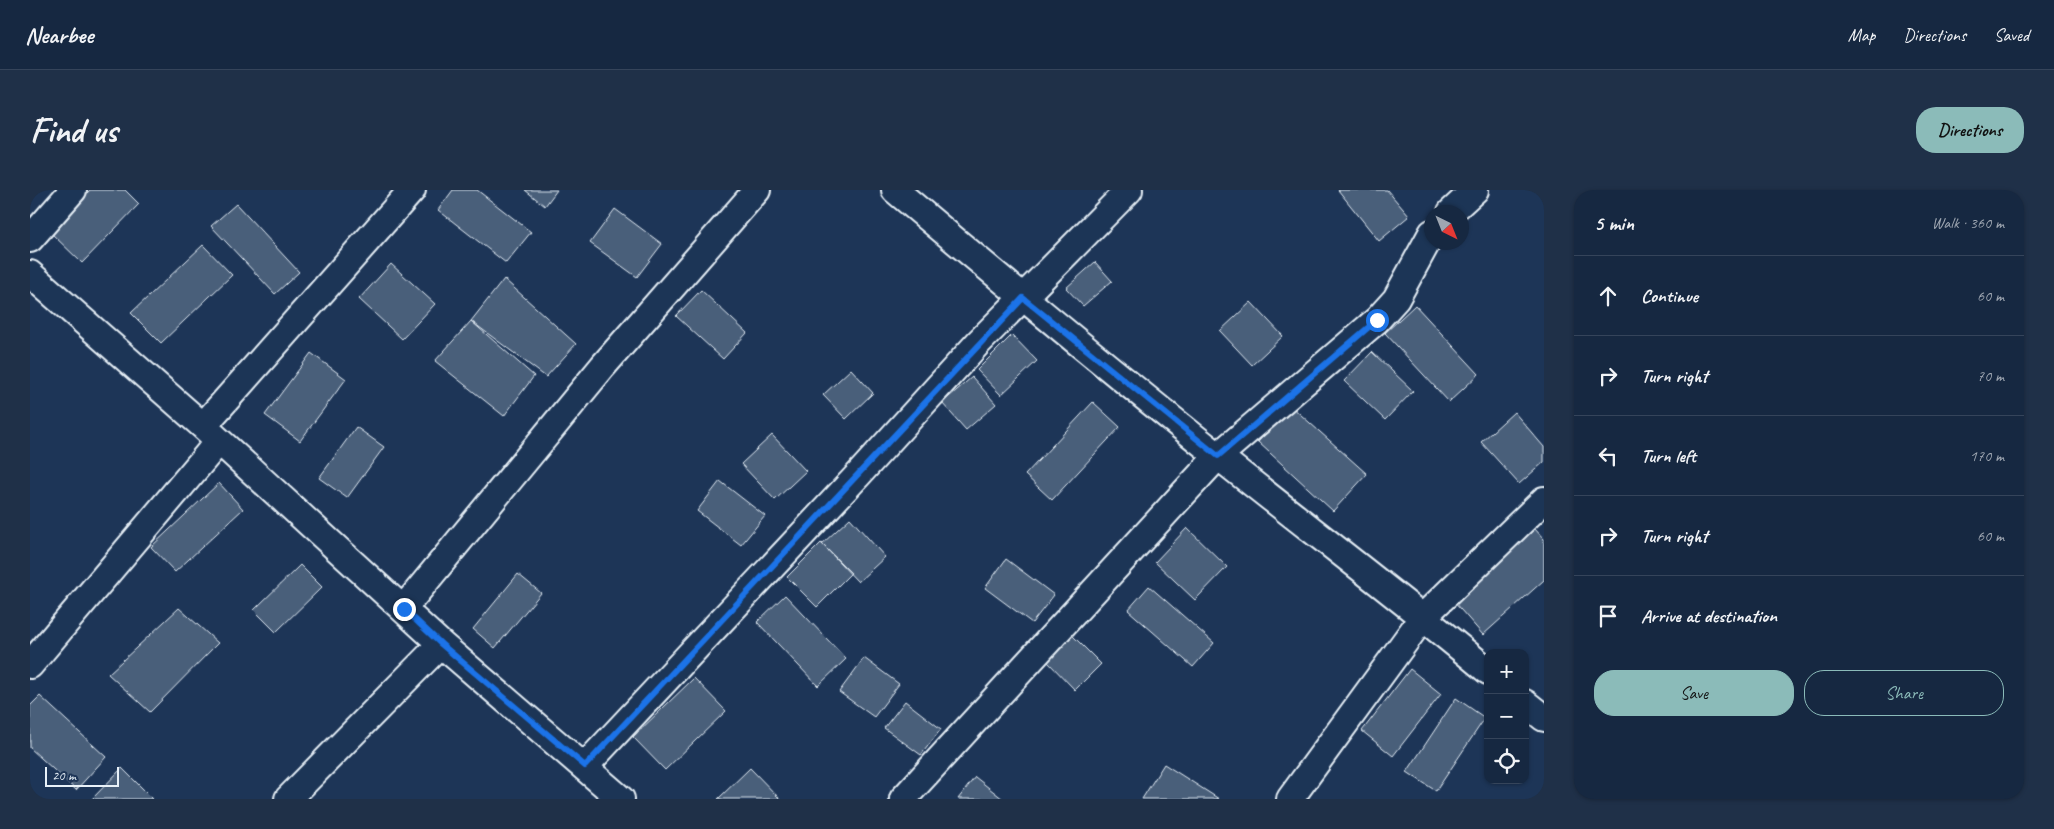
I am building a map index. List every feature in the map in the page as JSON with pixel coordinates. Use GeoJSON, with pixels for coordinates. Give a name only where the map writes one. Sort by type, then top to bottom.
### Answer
{"type":"FeatureCollection","features":[{"type":"Feature","properties":{"kind":"street"},"geometry":{"type":"LineString","coordinates":[[30,239],[73,190]]}},
{"type":"Feature","properties":{"kind":"street"},"geometry":{"type":"LineString","coordinates":[[30,664],[211,433],[412,190]]}},
{"type":"Feature","properties":{"kind":"street"},"geometry":{"type":"LineString","coordinates":[[404,609],[603,366],[756,190]]}},
{"type":"Feature","properties":{"kind":"street"},"geometry":{"type":"LineString","coordinates":[[895,190],[1023,298],[1484,668]]}},
{"type":"Feature","properties":{"kind":"street"},"geometry":{"type":"LineString","coordinates":[[585,766],[1023,298],[1129,190]]}},
{"type":"Feature","properties":{"kind":"street"},"geometry":{"type":"LineString","coordinates":[[1459,205],[1475,190]]}},
{"type":"Feature","properties":{"kind":"street"},"geometry":{"type":"LineString","coordinates":[[903,799],[1218,456],[1377,320],[1396,299],[1424,248]]}},
{"type":"Feature","properties":{"kind":"street"},"geometry":{"type":"LineString","coordinates":[[30,274],[211,433],[441,644],[585,766],[621,799]]}},
{"type":"Feature","properties":{"kind":"street"},"geometry":{"type":"LineString","coordinates":[[1290,799],[1423,617],[1544,500]]}},
{"type":"Feature","properties":{"kind":"street"},"geometry":{"type":"LineString","coordinates":[[288,799],[441,644]]}},
{"type":"Feature","properties":{"kind":"street"},"geometry":{"type":"LineString","coordinates":[[1529,706],[1544,718]]}},
{"type":"Feature","properties":{"kind":"building"},"geometry":{"type":"Polygon","coordinates":[[[90,190],[125,190],[139,204],[82,263],[50,232],[90,190]]]}},
{"type":"Feature","properties":{"kind":"building"},"geometry":{"type":"Polygon","coordinates":[[[453,190],[477,190],[531,232],[506,263],[438,210],[453,190]]]}},
{"type":"Feature","properties":{"kind":"building"},"geometry":{"type":"Polygon","coordinates":[[[525,190],[557,190],[545,206],[525,190]]]}},
{"type":"Feature","properties":{"kind":"building"},"geometry":{"type":"Polygon","coordinates":[[[1338,190],[1387,190],[1409,216],[1379,241],[1338,190]]]}},
{"type":"Feature","properties":{"kind":"building"},"geometry":{"type":"Polygon","coordinates":[[[236,204],[299,272],[275,294],[211,226],[236,204]]]}},
{"type":"Feature","properties":{"kind":"building"},"geometry":{"type":"Polygon","coordinates":[[[615,209],[662,244],[637,277],[590,243],[615,209]]]}},
{"type":"Feature","properties":{"kind":"building"},"geometry":{"type":"Polygon","coordinates":[[[203,245],[232,275],[161,343],[131,313],[203,245]]]}},
{"type":"Feature","properties":{"kind":"building"},"geometry":{"type":"Polygon","coordinates":[[[1095,262],[1112,281],[1083,306],[1066,288],[1095,262]]]}},
{"type":"Feature","properties":{"kind":"building"},"geometry":{"type":"Polygon","coordinates":[[[391,264],[435,304],[402,339],[359,299],[391,264]]]}},
{"type":"Feature","properties":{"kind":"building"},"geometry":{"type":"Polygon","coordinates":[[[504,279],[576,344],[546,377],[471,321],[504,279]]]}},
{"type":"Feature","properties":{"kind":"building"},"geometry":{"type":"Polygon","coordinates":[[[701,290],[747,333],[723,359],[676,316],[701,290]]]}},
{"type":"Feature","properties":{"kind":"building"},"geometry":{"type":"Polygon","coordinates":[[[1251,302],[1283,336],[1252,365],[1220,331],[1251,302]]]}},
{"type":"Feature","properties":{"kind":"building"},"geometry":{"type":"Polygon","coordinates":[[[1415,305],[1479,374],[1449,402],[1385,333],[1415,305]]]}},
{"type":"Feature","properties":{"kind":"building"},"geometry":{"type":"Polygon","coordinates":[[[471,321],[534,376],[504,416],[435,361],[471,321]]]}},
{"type":"Feature","properties":{"kind":"building"},"geometry":{"type":"Polygon","coordinates":[[[1012,335],[1037,361],[1001,395],[977,370],[1012,335]]]}},
{"type":"Feature","properties":{"kind":"building"},"geometry":{"type":"Polygon","coordinates":[[[1372,352],[1413,391],[1385,420],[1344,381],[1372,352]]]}},
{"type":"Feature","properties":{"kind":"building"},"geometry":{"type":"Polygon","coordinates":[[[311,353],[346,379],[300,441],[265,415],[311,353]]]}},
{"type":"Feature","properties":{"kind":"building"},"geometry":{"type":"Polygon","coordinates":[[[851,369],[873,393],[846,419],[823,395],[851,369]]]}},
{"type":"Feature","properties":{"kind":"building"},"geometry":{"type":"Polygon","coordinates":[[[972,377],[996,404],[966,430],[942,403],[972,377]]]}},
{"type":"Feature","properties":{"kind":"building"},"geometry":{"type":"Polygon","coordinates":[[[1093,402],[1120,427],[1052,500],[1025,475],[1093,402]]]}},
{"type":"Feature","properties":{"kind":"building"},"geometry":{"type":"Polygon","coordinates":[[[1291,406],[1367,474],[1333,511],[1258,442],[1291,406]]]}},
{"type":"Feature","properties":{"kind":"building"},"geometry":{"type":"Polygon","coordinates":[[[1514,412],[1544,447],[1544,462],[1519,484],[1481,442],[1514,412]]]}},
{"type":"Feature","properties":{"kind":"building"},"geometry":{"type":"Polygon","coordinates":[[[356,427],[384,447],[347,498],[319,478],[356,427]]]}},
{"type":"Feature","properties":{"kind":"building"},"geometry":{"type":"Polygon","coordinates":[[[772,435],[806,471],[775,500],[741,464],[772,435]]]}},
{"type":"Feature","properties":{"kind":"building"},"geometry":{"type":"Polygon","coordinates":[[[720,481],[765,516],[741,545],[697,511],[720,481]]]}},
{"type":"Feature","properties":{"kind":"building"},"geometry":{"type":"Polygon","coordinates":[[[219,483],[243,509],[175,572],[151,547],[219,483]]]}},
{"type":"Feature","properties":{"kind":"building"},"geometry":{"type":"Polygon","coordinates":[[[850,518],[885,557],[858,582],[822,544],[850,518]]]}},
{"type":"Feature","properties":{"kind":"building"},"geometry":{"type":"Polygon","coordinates":[[[1187,528],[1227,567],[1195,600],[1155,562],[1187,528]]]}},
{"type":"Feature","properties":{"kind":"building"},"geometry":{"type":"Polygon","coordinates":[[[1534,528],[1544,539],[1544,580],[1483,635],[1453,601],[1534,528]]]}},
{"type":"Feature","properties":{"kind":"building"},"geometry":{"type":"Polygon","coordinates":[[[821,543],[851,573],[817,607],[787,577],[821,543]]]}},
{"type":"Feature","properties":{"kind":"building"},"geometry":{"type":"Polygon","coordinates":[[[1006,559],[1054,595],[1032,623],[985,588],[1006,559]]]}},
{"type":"Feature","properties":{"kind":"building"},"geometry":{"type":"Polygon","coordinates":[[[300,565],[322,587],[276,632],[254,610],[300,565]]]}},
{"type":"Feature","properties":{"kind":"building"},"geometry":{"type":"Polygon","coordinates":[[[518,574],[541,593],[495,648],[473,629],[518,574]]]}},
{"type":"Feature","properties":{"kind":"building"},"geometry":{"type":"Polygon","coordinates":[[[1149,586],[1214,643],[1193,667],[1128,610],[1149,586]]]}},
{"type":"Feature","properties":{"kind":"building"},"geometry":{"type":"Polygon","coordinates":[[[785,595],[846,659],[818,686],[757,622],[785,595]]]}},
{"type":"Feature","properties":{"kind":"building"},"geometry":{"type":"Polygon","coordinates":[[[179,608],[218,643],[150,712],[108,674],[179,608]]]}},
{"type":"Feature","properties":{"kind":"building"},"geometry":{"type":"Polygon","coordinates":[[[1072,635],[1101,664],[1075,690],[1047,661],[1072,635]]]}},
{"type":"Feature","properties":{"kind":"building"},"geometry":{"type":"Polygon","coordinates":[[[864,658],[899,684],[874,717],[839,692],[864,658]]]}},
{"type":"Feature","properties":{"kind":"building"},"geometry":{"type":"Polygon","coordinates":[[[1410,669],[1441,694],[1393,756],[1362,731],[1410,669]]]}},
{"type":"Feature","properties":{"kind":"building"},"geometry":{"type":"Polygon","coordinates":[[[694,678],[726,711],[665,770],[633,737],[694,678]]]}},
{"type":"Feature","properties":{"kind":"building"},"geometry":{"type":"Polygon","coordinates":[[[40,696],[106,757],[76,790],[30,748],[30,706],[40,696]]]}},
{"type":"Feature","properties":{"kind":"building"},"geometry":{"type":"Polygon","coordinates":[[[1456,698],[1484,717],[1436,791],[1407,772],[1456,698]]]}},
{"type":"Feature","properties":{"kind":"building"},"geometry":{"type":"Polygon","coordinates":[[[905,701],[941,729],[921,755],[884,728],[905,701]]]}},
{"type":"Feature","properties":{"kind":"building"},"geometry":{"type":"Polygon","coordinates":[[[1164,764],[1219,799],[1142,799],[1164,764]]]}},
{"type":"Feature","properties":{"kind":"building"},"geometry":{"type":"Polygon","coordinates":[[[122,768],[153,799],[92,799],[122,768]]]}},
{"type":"Feature","properties":{"kind":"building"},"geometry":{"type":"Polygon","coordinates":[[[750,768],[780,799],[718,799],[750,768]]]}},
{"type":"Feature","properties":{"kind":"building"},"geometry":{"type":"Polygon","coordinates":[[[975,777],[1003,799],[958,799],[975,777]]]}},
{"type":"Feature","properties":{"kind":"route"},"geometry":{"type":"LineString","coordinates":[[404,609],[441,644],[585,766],[859,474],[978,343],[1023,298],[1218,456],[1377,320]]}}]}
